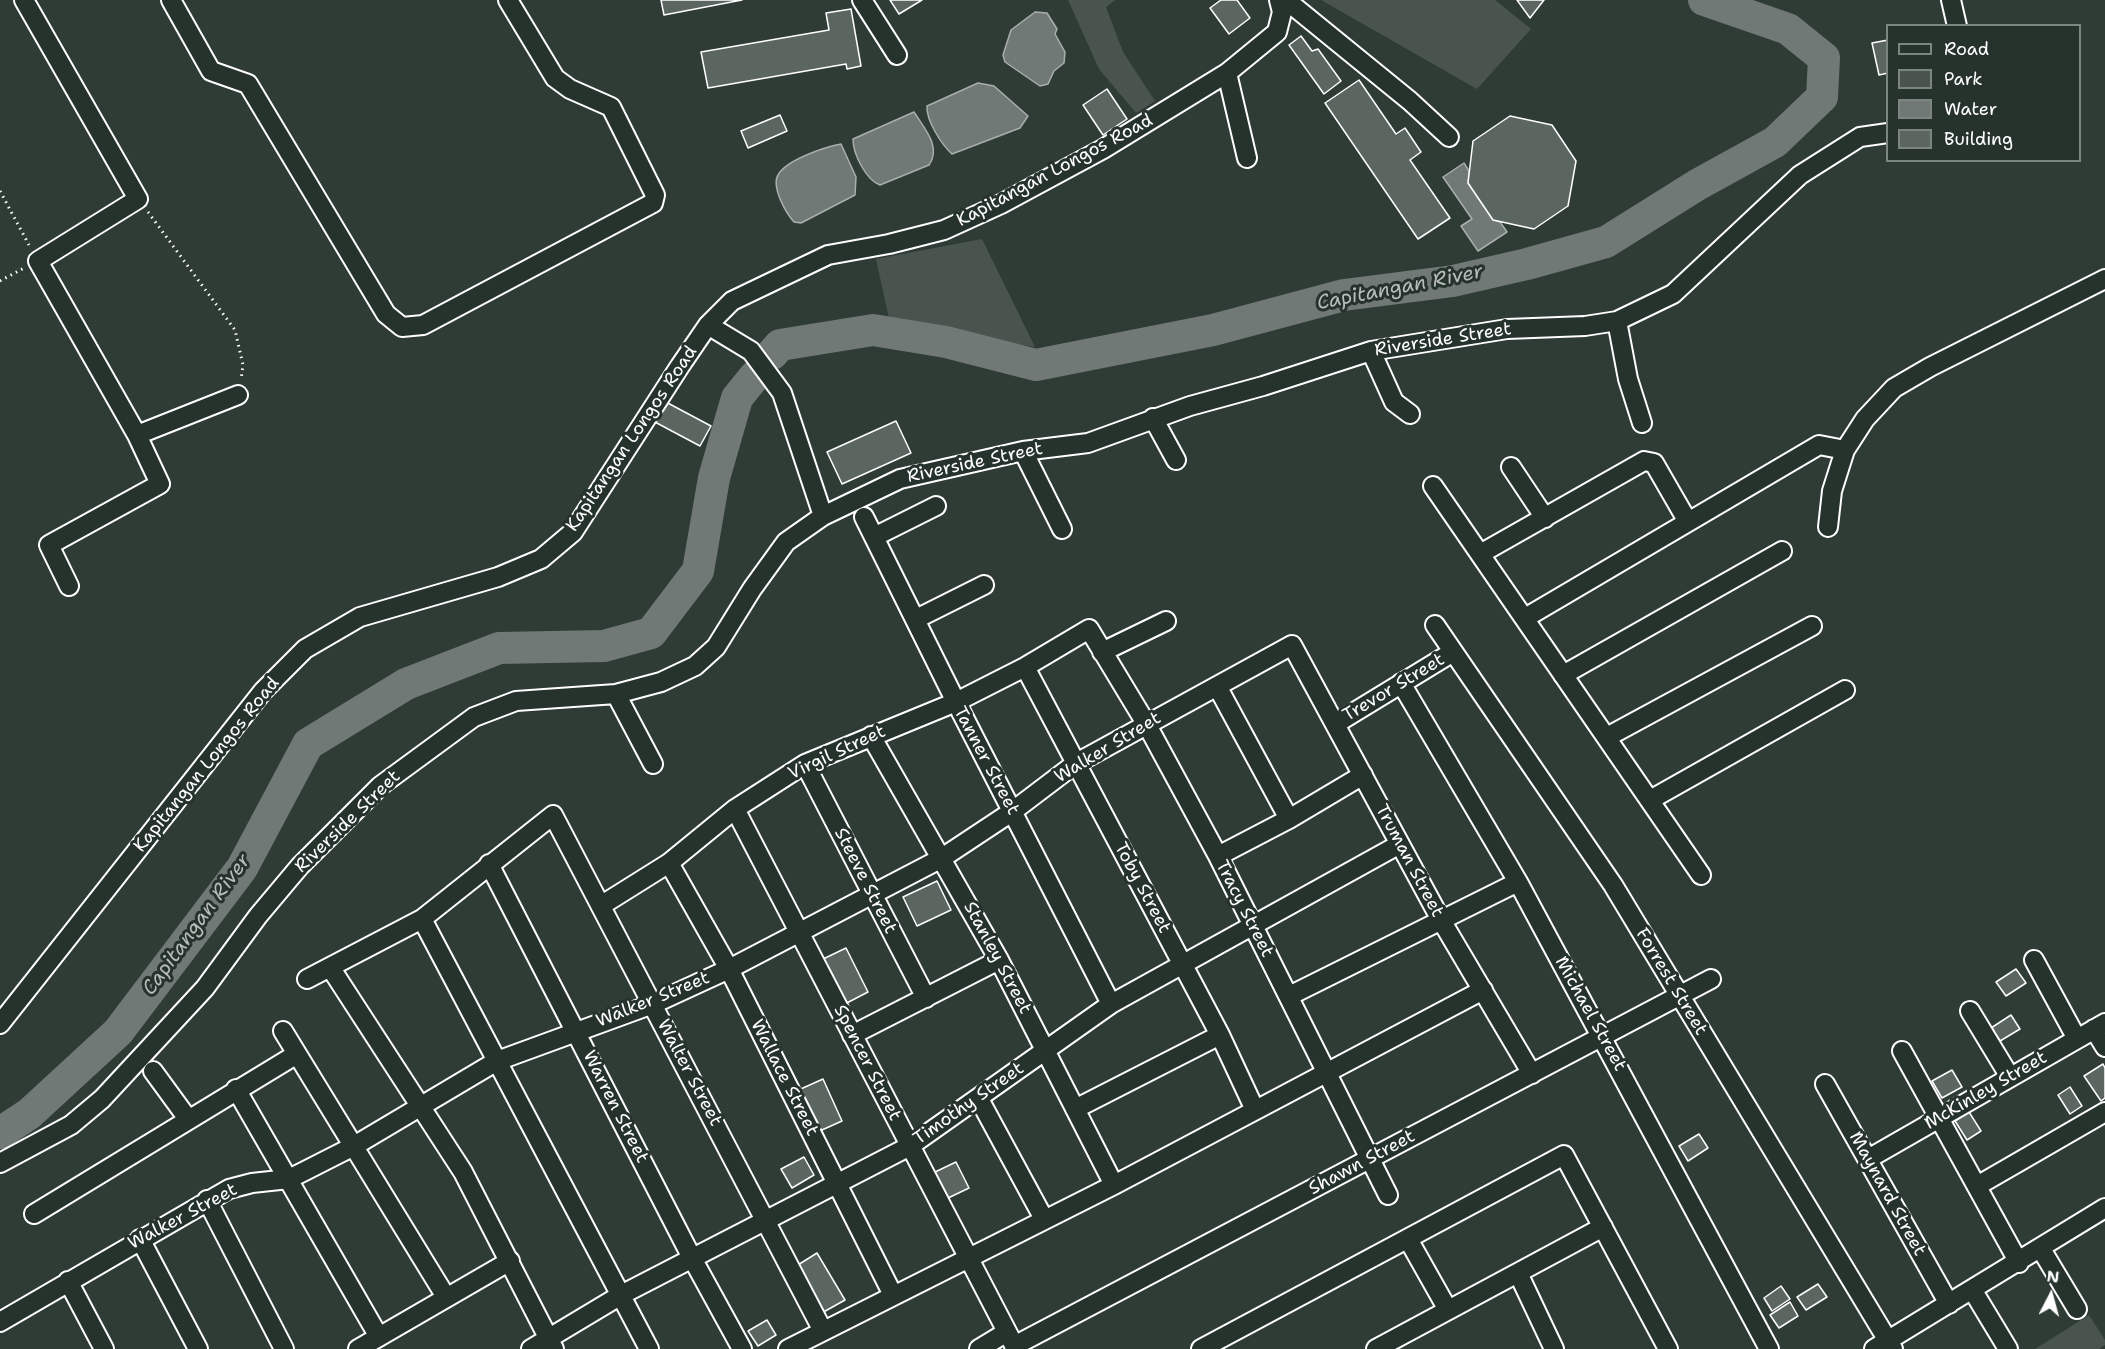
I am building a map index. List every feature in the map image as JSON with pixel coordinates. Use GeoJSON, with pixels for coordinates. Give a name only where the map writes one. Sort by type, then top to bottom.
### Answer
{"type":"FeatureCollection","features":[{"type":"Feature","properties":{"kind":"street"},"geometry":{"type":"LineString","coordinates":[[24,0],[138,199],[38,261],[137,435],[159,483],[48,545],[69,586]]}},
{"type":"Feature","properties":{"kind":"street"},"geometry":{"type":"LineString","coordinates":[[171,0],[211,71],[248,84],[386,314],[402,327],[423,325],[653,203],[656,195],[611,107],[570,88],[555,78],[508,0]]}},
{"type":"Feature","properties":{"kind":"street"},"geometry":{"type":"LineString","coordinates":[[862,0],[897,55]]}},
{"type":"Feature","properties":{"kind":"street","name":"Kapitangan Longos Road"},"geometry":{"type":"LineString","coordinates":[[0,1024],[8,1002],[263,691],[305,649],[360,617],[498,577],[541,559],[573,532],[708,325],[732,301],[828,255],[889,244],[944,230],[1001,204],[1103,149],[1227,74],[1277,32],[1282,12],[1279,0]]}},
{"type":"Feature","properties":{"kind":"street"},"geometry":{"type":"LineString","coordinates":[[1286,0],[1410,101],[1449,137]]}},
{"type":"Feature","properties":{"kind":"street"},"geometry":{"type":"LineString","coordinates":[[1951,0],[1957,24]]}},
{"type":"Feature","properties":{"kind":"street"},"geometry":{"type":"LineString","coordinates":[[1227,74],[1248,158]]}},
{"type":"Feature","properties":{"kind":"street","name":"Riverside Street"},"geometry":{"type":"LineString","coordinates":[[0,1162],[71,1125],[102,1099],[205,988],[258,916],[300,866],[389,779],[474,717],[516,700],[616,694],[662,682],[695,666],[716,647],[752,589],[786,542],[823,516],[900,478],[1023,451],[1088,443],[1153,418],[1371,351],[1507,329],[1585,326],[1617,321],[1673,294],[1800,175],[1860,137],[1886,133]]}},
{"type":"Feature","properties":{"kind":"street"},"geometry":{"type":"LineString","coordinates":[[1828,527],[1832,491],[1845,450],[1865,419],[1894,388],[1930,367],[2105,279]]}},
{"type":"Feature","properties":{"kind":"street"},"geometry":{"type":"LineString","coordinates":[[1617,321],[1628,378],[1642,423]]}},
{"type":"Feature","properties":{"kind":"street"},"geometry":{"type":"LineString","coordinates":[[708,325],[751,351],[782,393],[823,516]]}},
{"type":"Feature","properties":{"kind":"street"},"geometry":{"type":"LineString","coordinates":[[1371,351],[1394,402],[1410,414]]}},
{"type":"Feature","properties":{"kind":"street"},"geometry":{"type":"LineString","coordinates":[[137,435],[238,395]]}},
{"type":"Feature","properties":{"kind":"street"},"geometry":{"type":"LineString","coordinates":[[1153,418],[1176,460]]}},
{"type":"Feature","properties":{"kind":"street"},"geometry":{"type":"LineString","coordinates":[[1525,618],[1819,445],[1845,450]]}},
{"type":"Feature","properties":{"kind":"street"},"geometry":{"type":"LineString","coordinates":[[1023,451],[1062,529]]}},
{"type":"Feature","properties":{"kind":"street"},"geometry":{"type":"LineString","coordinates":[[1480,554],[1644,461],[1654,463],[1688,522]]}},
{"type":"Feature","properties":{"kind":"street"},"geometry":{"type":"LineString","coordinates":[[1511,468],[1545,518]]}},
{"type":"Feature","properties":{"kind":"street"},"geometry":{"type":"LineString","coordinates":[[1434,486],[1701,875]]}},
{"type":"Feature","properties":{"kind":"street"},"geometry":{"type":"LineString","coordinates":[[874,537],[936,506]]}},
{"type":"Feature","properties":{"kind":"street","name":"Tanner Street"},"geometry":{"type":"LineString","coordinates":[[864,517],[1111,1004]]}},
{"type":"Feature","properties":{"kind":"street"},"geometry":{"type":"LineString","coordinates":[[1563,675],[1782,551]]}},
{"type":"Feature","properties":{"kind":"street"},"geometry":{"type":"LineString","coordinates":[[916,619],[984,585]]}},
{"type":"Feature","properties":{"kind":"street"},"geometry":{"type":"LineString","coordinates":[[1102,652],[1166,621]]}},
{"type":"Feature","properties":{"kind":"street","name":"Forrest Street"},"geometry":{"type":"LineString","coordinates":[[1435,625],[1612,885],[1680,996],[1885,1347]]}},
{"type":"Feature","properties":{"kind":"street"},"geometry":{"type":"LineString","coordinates":[[1607,737],[1812,626]]}},
{"type":"Feature","properties":{"kind":"street","name":"Virgil Street"},"geometry":{"type":"LineString","coordinates":[[602,905],[669,863],[735,809],[805,764],[956,702],[1025,667],[1089,629]]}},
{"type":"Feature","properties":{"kind":"street","name":"Tracy Street"},"geometry":{"type":"LineString","coordinates":[[1089,629],[1147,725],[1218,856],[1251,926],[1329,1073],[1388,1195]]}},
{"type":"Feature","properties":{"kind":"street","name":"Walker Street"},"geometry":{"type":"LineString","coordinates":[[0,1322],[207,1200],[238,1185],[289,1179],[354,1146],[497,1061],[653,1004],[729,969],[942,858],[1013,811],[1075,764],[1292,645]]}},
{"type":"Feature","properties":{"kind":"street","name":"Truman Street"},"geometry":{"type":"LineString","coordinates":[[1292,645],[1441,920],[1532,1074]]}},
{"type":"Feature","properties":{"kind":"street","name":"Trevor Street"},"geometry":{"type":"LineString","coordinates":[[1335,724],[1453,652]]}},
{"type":"Feature","properties":{"kind":"street","name":"Toby Street"},"geometry":{"type":"LineString","coordinates":[[1025,667],[1183,963],[1255,1110]]}},
{"type":"Feature","properties":{"kind":"street","name":"Michael Street"},"geometry":{"type":"LineString","coordinates":[[1401,684],[1518,882],[1769,1349]]}},
{"type":"Feature","properties":{"kind":"street"},"geometry":{"type":"LineString","coordinates":[[1217,686],[1289,819]]}},
{"type":"Feature","properties":{"kind":"street"},"geometry":{"type":"LineString","coordinates":[[1650,800],[1845,690]]}},
{"type":"Feature","properties":{"kind":"street"},"geometry":{"type":"LineString","coordinates":[[616,694],[653,764]]}},
{"type":"Feature","properties":{"kind":"street","name":"Stanley Street"},"geometry":{"type":"LineString","coordinates":[[871,736],[999,960],[1114,1185]]}},
{"type":"Feature","properties":{"kind":"street","name":"Steeve Street"},"geometry":{"type":"LineString","coordinates":[[805,764],[926,998]]}},
{"type":"Feature","properties":{"kind":"street"},"geometry":{"type":"LineString","coordinates":[[1218,856],[1289,819],[1363,775]]}},
{"type":"Feature","properties":{"kind":"street","name":"Spencer Street"},"geometry":{"type":"LineString","coordinates":[[735,809],[1012,1342]]}},
{"type":"Feature","properties":{"kind":"street","name":"Walter Street"},"geometry":{"type":"LineString","coordinates":[[489,864],[553,815],[824,1331]]}},
{"type":"Feature","properties":{"kind":"street","name":"Timothy Street"},"geometry":{"type":"LineString","coordinates":[[531,1349],[551,1344],[621,1294],[910,1146],[1111,1004],[1400,844]]}},
{"type":"Feature","properties":{"kind":"street","name":"Wallace Street"},"geometry":{"type":"LineString","coordinates":[[669,863],[729,969],[893,1295]]}},
{"type":"Feature","properties":{"kind":"street"},"geometry":{"type":"LineString","coordinates":[[307,979],[422,918],[489,864]]}},
{"type":"Feature","properties":{"kind":"street","name":"Warren Street"},"geometry":{"type":"LineString","coordinates":[[489,864],[692,1258],[742,1349]]}},
{"type":"Feature","properties":{"kind":"street"},"geometry":{"type":"LineString","coordinates":[[1289,996],[1518,882]]}},
{"type":"Feature","properties":{"kind":"street"},"geometry":{"type":"LineString","coordinates":[[422,918],[649,1349]]}},
{"type":"Feature","properties":{"kind":"street"},"geometry":{"type":"LineString","coordinates":[[852,1035],[999,960]]}},
{"type":"Feature","properties":{"kind":"street"},"geometry":{"type":"LineString","coordinates":[[2034,960],[2077,1039]]}},
{"type":"Feature","properties":{"kind":"street"},"geometry":{"type":"LineString","coordinates":[[330,967],[463,1172],[551,1344]]}},
{"type":"Feature","properties":{"kind":"street","name":"Shawn Street"},"geometry":{"type":"LineString","coordinates":[[979,1349],[1012,1342],[1371,1159],[1711,979]]}},
{"type":"Feature","properties":{"kind":"street"},"geometry":{"type":"LineString","coordinates":[[788,1349],[1114,1185],[1483,990]]}},
{"type":"Feature","properties":{"kind":"street"},"geometry":{"type":"LineString","coordinates":[[1970,1011],[2010,1077]]}},
{"type":"Feature","properties":{"kind":"street"},"geometry":{"type":"LineString","coordinates":[[2100,1026],[2105,1047]]}},
{"type":"Feature","properties":{"kind":"street","name":"McKinley Street"},"geometry":{"type":"LineString","coordinates":[[1868,1159],[2100,1026]]}},
{"type":"Feature","properties":{"kind":"street"},"geometry":{"type":"LineString","coordinates":[[283,1030],[446,1297]]}},
{"type":"Feature","properties":{"kind":"street"},"geometry":{"type":"LineString","coordinates":[[1075,1109],[1220,1035]]}},
{"type":"Feature","properties":{"kind":"street"},"geometry":{"type":"LineString","coordinates":[[1902,1051],[2019,1263]]}},
{"type":"Feature","properties":{"kind":"street"},"geometry":{"type":"LineString","coordinates":[[34,1214],[236,1089],[297,1054]]}},
{"type":"Feature","properties":{"kind":"street"},"geometry":{"type":"LineString","coordinates":[[153,1071],[188,1119]]}},
{"type":"Feature","properties":{"kind":"street","name":"Maynard Street"},"geometry":{"type":"LineString","coordinates":[[1825,1084],[1949,1304]]}},
{"type":"Feature","properties":{"kind":"street"},"geometry":{"type":"LineString","coordinates":[[236,1089],[379,1337]]}},
{"type":"Feature","properties":{"kind":"street"},"geometry":{"type":"LineString","coordinates":[[979,1099],[1044,1220]]}},
{"type":"Feature","properties":{"kind":"street"},"geometry":{"type":"LineString","coordinates":[[1977,1186],[2105,1112]]}},
{"type":"Feature","properties":{"kind":"street"},"geometry":{"type":"LineString","coordinates":[[1201,1349],[1564,1155],[1668,1349]]}},
{"type":"Feature","properties":{"kind":"street"},"geometry":{"type":"LineString","coordinates":[[207,1200],[284,1349]]}},
{"type":"Feature","properties":{"kind":"street"},"geometry":{"type":"LineString","coordinates":[[1885,1347],[1949,1304],[2105,1208]]}},
{"type":"Feature","properties":{"kind":"street"},"geometry":{"type":"LineString","coordinates":[[1386,1347],[1603,1227]]}},
{"type":"Feature","properties":{"kind":"street"},"geometry":{"type":"LineString","coordinates":[[140,1239],[198,1349]]}},
{"type":"Feature","properties":{"kind":"street"},"geometry":{"type":"LineString","coordinates":[[1408,1239],[1448,1311]]}},
{"type":"Feature","properties":{"kind":"street"},"geometry":{"type":"LineString","coordinates":[[2041,1249],[2077,1309]]}},
{"type":"Feature","properties":{"kind":"street"},"geometry":{"type":"LineString","coordinates":[[358,1349],[510,1261]]}},
{"type":"Feature","properties":{"kind":"street"},"geometry":{"type":"LineString","coordinates":[[1518,1273],[1554,1349]]}},
{"type":"Feature","properties":{"kind":"street"},"geometry":{"type":"LineString","coordinates":[[68,1281],[104,1349]]}},
{"type":"Feature","properties":{"kind":"street"},"geometry":{"type":"LineString","coordinates":[[1972,1291],[2008,1349]]}},
{"type":"Feature","properties":{"kind":"path"},"geometry":{"type":"LineString","coordinates":[[0,191],[38,261],[0,281]]}},
{"type":"Feature","properties":{"kind":"path"},"geometry":{"type":"LineString","coordinates":[[138,199],[235,330],[243,365],[238,395]]}},
{"type":"Feature","properties":{"kind":"green space"},"geometry":{"type":"Polygon","coordinates":[[[1068,0],[1115,0],[1106,7],[1123,52],[1155,101],[1136,113],[1099,69],[1068,0]]]}},
{"type":"Feature","properties":{"kind":"green space"},"geometry":{"type":"Polygon","coordinates":[[[1321,0],[1495,0],[1531,29],[1477,89],[1321,0]]]}},
{"type":"Feature","properties":{"kind":"green space"},"geometry":{"type":"Polygon","coordinates":[[[982,239],[1035,347],[890,323],[876,259],[982,239]]]}},
{"type":"Feature","properties":{"kind":"green space"},"geometry":{"type":"Polygon","coordinates":[[[2089,1315],[2105,1340],[2105,1345],[2099,1349],[2035,1349],[2089,1315]]]}},
{"type":"Feature","properties":{"kind":"water"},"geometry":{"type":"Polygon","coordinates":[[[1035,12],[1047,13],[1057,29],[1055,34],[1065,52],[1064,63],[1054,71],[1048,84],[1040,86],[1005,62],[1003,55],[1011,30],[1035,12]]]}},
{"type":"Feature","properties":{"kind":"water"},"geometry":{"type":"Polygon","coordinates":[[[978,83],[994,86],[1028,116],[1020,128],[952,154],[935,132],[927,106],[978,83]]]}},
{"type":"Feature","properties":{"kind":"water"},"geometry":{"type":"Polygon","coordinates":[[[914,112],[933,145],[934,151],[929,165],[880,185],[870,178],[861,166],[853,139],[914,112]]]}},
{"type":"Feature","properties":{"kind":"water"},"geometry":{"type":"Polygon","coordinates":[[[841,144],[856,177],[855,195],[801,223],[794,222],[778,193],[776,180],[778,175],[782,169],[797,159],[841,144]]]}},
{"type":"Feature","properties":{"kind":"water"},"geometry":{"type":"Polygon","coordinates":[[[1464,163],[1469,171],[1468,183],[1493,220],[1500,222],[1507,232],[1478,251],[1461,226],[1472,219],[1443,177],[1464,163]]]}},
{"type":"Feature","properties":{"kind":"building"},"geometry":{"type":"Polygon","coordinates":[[[661,0],[742,0],[664,15],[661,0]]]}},
{"type":"Feature","properties":{"kind":"building"},"geometry":{"type":"Polygon","coordinates":[[[890,0],[922,0],[899,14],[890,0]]]}},
{"type":"Feature","properties":{"kind":"building"},"geometry":{"type":"Polygon","coordinates":[[[1221,0],[1237,0],[1250,18],[1229,34],[1210,8],[1221,0]]]}},
{"type":"Feature","properties":{"kind":"building"},"geometry":{"type":"Polygon","coordinates":[[[1517,0],[1544,0],[1530,18],[1517,0]]]}},
{"type":"Feature","properties":{"kind":"building"},"geometry":{"type":"Polygon","coordinates":[[[851,9],[861,66],[847,69],[846,64],[708,88],[701,52],[829,30],[826,13],[851,9]]]}},
{"type":"Feature","properties":{"kind":"building"},"geometry":{"type":"Polygon","coordinates":[[[1301,36],[1312,51],[1318,49],[1341,81],[1324,94],[1289,45],[1301,36]]]}},
{"type":"Feature","properties":{"kind":"building"},"geometry":{"type":"Polygon","coordinates":[[[1886,40],[1886,73],[1879,75],[1872,43],[1886,40]]]}},
{"type":"Feature","properties":{"kind":"building"},"geometry":{"type":"Polygon","coordinates":[[[1359,80],[1396,134],[1405,128],[1421,152],[1410,160],[1450,218],[1418,239],[1325,103],[1359,80]]]}},
{"type":"Feature","properties":{"kind":"building"},"geometry":{"type":"Polygon","coordinates":[[[1107,89],[1127,119],[1103,135],[1083,105],[1107,89]]]}},
{"type":"Feature","properties":{"kind":"building"},"geometry":{"type":"Polygon","coordinates":[[[780,115],[787,131],[748,148],[741,131],[780,115]]]}},
{"type":"Feature","properties":{"kind":"building"},"geometry":{"type":"Polygon","coordinates":[[[1510,116],[1552,125],[1576,161],[1568,206],[1534,229],[1493,220],[1468,183],[1473,141],[1510,116]]]}},
{"type":"Feature","properties":{"kind":"building"},"geometry":{"type":"Polygon","coordinates":[[[664,401],[711,426],[700,446],[653,421],[664,401]]]}},
{"type":"Feature","properties":{"kind":"building"},"geometry":{"type":"Polygon","coordinates":[[[896,421],[911,453],[842,484],[827,452],[896,421]]]}},
{"type":"Feature","properties":{"kind":"building"},"geometry":{"type":"Polygon","coordinates":[[[937,881],[951,910],[917,926],[903,897],[937,881]]]}},
{"type":"Feature","properties":{"kind":"building"},"geometry":{"type":"Polygon","coordinates":[[[846,948],[868,992],[841,1006],[819,961],[846,948]]]}},
{"type":"Feature","properties":{"kind":"building"},"geometry":{"type":"Polygon","coordinates":[[[2016,969],[2026,983],[2006,996],[1996,982],[2016,969]]]}},
{"type":"Feature","properties":{"kind":"building"},"geometry":{"type":"Polygon","coordinates":[[[2011,1015],[2020,1029],[2000,1041],[1991,1028],[2011,1015]]]}},
{"type":"Feature","properties":{"kind":"building"},"geometry":{"type":"Polygon","coordinates":[[[2103,1064],[2105,1098],[2101,1101],[2084,1076],[2103,1064]]]}},
{"type":"Feature","properties":{"kind":"building"},"geometry":{"type":"Polygon","coordinates":[[[1952,1070],[1962,1087],[1942,1098],[1932,1081],[1952,1070]]]}},
{"type":"Feature","properties":{"kind":"building"},"geometry":{"type":"Polygon","coordinates":[[[823,1079],[842,1121],[813,1134],[794,1092],[823,1079]]]}},
{"type":"Feature","properties":{"kind":"building"},"geometry":{"type":"Polygon","coordinates":[[[2070,1087],[2082,1106],[2070,1114],[2058,1095],[2070,1087]]]}},
{"type":"Feature","properties":{"kind":"building"},"geometry":{"type":"Polygon","coordinates":[[[1969,1112],[1981,1131],[1967,1140],[1955,1121],[1969,1112]]]}},
{"type":"Feature","properties":{"kind":"building"},"geometry":{"type":"Polygon","coordinates":[[[1699,1134],[1708,1148],[1688,1161],[1679,1146],[1699,1134]]]}},
{"type":"Feature","properties":{"kind":"building"},"geometry":{"type":"Polygon","coordinates":[[[804,1157],[814,1175],[792,1188],[781,1169],[804,1157]]]}},
{"type":"Feature","properties":{"kind":"building"},"geometry":{"type":"Polygon","coordinates":[[[956,1162],[969,1188],[946,1199],[933,1173],[956,1162]]]}},
{"type":"Feature","properties":{"kind":"building"},"geometry":{"type":"Polygon","coordinates":[[[817,1253],[845,1300],[820,1314],[793,1268],[817,1253]]]}},
{"type":"Feature","properties":{"kind":"building"},"geometry":{"type":"Polygon","coordinates":[[[1818,1284],[1827,1297],[1806,1310],[1797,1297],[1818,1284]]]}},
{"type":"Feature","properties":{"kind":"building"},"geometry":{"type":"Polygon","coordinates":[[[1781,1286],[1790,1299],[1772,1311],[1764,1298],[1781,1286]]]}},
{"type":"Feature","properties":{"kind":"building"},"geometry":{"type":"Polygon","coordinates":[[[1790,1302],[1798,1316],[1779,1328],[1770,1315],[1790,1302]]]}},
{"type":"Feature","properties":{"kind":"building"},"geometry":{"type":"Polygon","coordinates":[[[767,1320],[776,1335],[758,1346],[748,1331],[767,1320]]]}},
{"type":"Feature","properties":{"kind":"waterway","name":"Capitangan River"},"geometry":{"type":"LineString","coordinates":[[772,354],[780,345],[873,330],[946,342],[1036,365],[1213,330],[1344,295],[1453,281],[1527,264],[1606,242],[1697,185],[1775,142],[1822,97],[1824,58],[1788,29],[1704,0]]}},
{"type":"Feature","properties":{"kind":"waterway","name":"Capitangan River"},"geometry":{"type":"LineString","coordinates":[[0,1133],[29,1114],[118,1032],[242,868],[308,744],[406,684],[499,648],[604,646],[651,633],[698,571],[714,478],[737,398],[754,377]]}}]}
